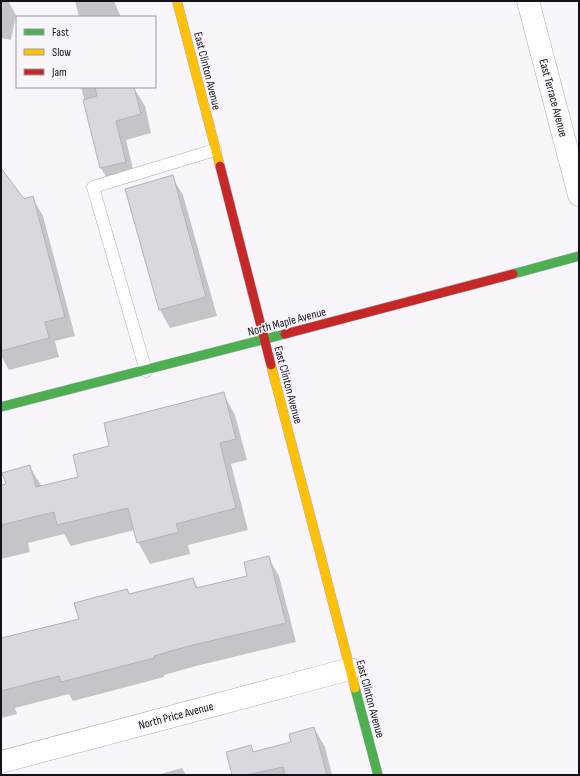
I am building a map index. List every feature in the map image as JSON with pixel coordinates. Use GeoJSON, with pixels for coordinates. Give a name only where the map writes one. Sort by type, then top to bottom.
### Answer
{"type":"FeatureCollection","features":[{"type":"Feature","properties":{"kind":"main road","name":"East Clinton Avenue"},"geometry":{"type":"LineString","coordinates":[[177,1],[378,775]]}},
{"type":"Feature","properties":{"kind":"main road","name":"North Maple Avenue"},"geometry":{"type":"LineString","coordinates":[[1,407],[264,340],[579,256]]}},
{"type":"Feature","properties":{"kind":"street","name":"East Terrace Avenue"},"geometry":{"type":"LineString","coordinates":[[528,1],[579,195]]}},
{"type":"Feature","properties":{"kind":"street","name":"North Price Avenue"},"geometry":{"type":"LineString","coordinates":[[1,762],[350,670]]}},
{"type":"Feature","properties":{"kind":"lane"},"geometry":{"type":"LineString","coordinates":[[146,370],[93,187],[215,150]]}},
{"type":"Feature","properties":{"kind":"building"},"geometry":{"type":"Polygon","coordinates":[[[95,88],[134,88],[141,114],[116,121],[126,162],[100,168],[83,100],[97,96],[95,88]]]}},
{"type":"Feature","properties":{"kind":"building"},"geometry":{"type":"Polygon","coordinates":[[[1,168],[24,199],[33,196],[65,317],[45,322],[49,338],[1,351],[1,168]]]}},
{"type":"Feature","properties":{"kind":"building"},"geometry":{"type":"Polygon","coordinates":[[[173,175],[206,297],[159,310],[125,189],[173,175]]]}},
{"type":"Feature","properties":{"kind":"building"},"geometry":{"type":"Polygon","coordinates":[[[224,392],[236,439],[220,443],[236,508],[176,524],[179,532],[137,543],[128,508],[57,525],[54,512],[1,525],[1,485],[6,484],[2,473],[30,465],[36,487],[78,477],[73,455],[109,446],[104,423],[224,392]]]}},
{"type":"Feature","properties":{"kind":"building"},"geometry":{"type":"Polygon","coordinates":[[[269,556],[286,623],[185,647],[154,656],[154,658],[61,682],[59,676],[1,691],[1,638],[79,619],[74,603],[127,589],[129,594],[193,578],[196,588],[247,576],[244,562],[269,556]]]}},
{"type":"Feature","properties":{"kind":"building"},"geometry":{"type":"Polygon","coordinates":[[[314,727],[327,775],[285,775],[283,767],[246,775],[232,775],[226,752],[251,745],[253,752],[291,742],[289,734],[314,727]]]}},
{"type":"Feature","properties":{"kind":"traffic: fast"},"geometry":{"type":"LineString","coordinates":[[513,274],[579,256]]}},
{"type":"Feature","properties":{"kind":"traffic: fast"},"geometry":{"type":"LineString","coordinates":[[1,407],[285,334]]}},
{"type":"Feature","properties":{"kind":"traffic: fast"},"geometry":{"type":"LineString","coordinates":[[355,688],[378,775]]}},
{"type":"Feature","properties":{"kind":"traffic: slow"},"geometry":{"type":"LineString","coordinates":[[177,1],[220,166]]}},
{"type":"Feature","properties":{"kind":"traffic: slow"},"geometry":{"type":"LineString","coordinates":[[271,365],[355,688]]}},
{"type":"Feature","properties":{"kind":"traffic: jam"},"geometry":{"type":"LineString","coordinates":[[220,166],[271,365]]}},
{"type":"Feature","properties":{"kind":"traffic: jam"},"geometry":{"type":"LineString","coordinates":[[285,334],[513,274]]}}]}
